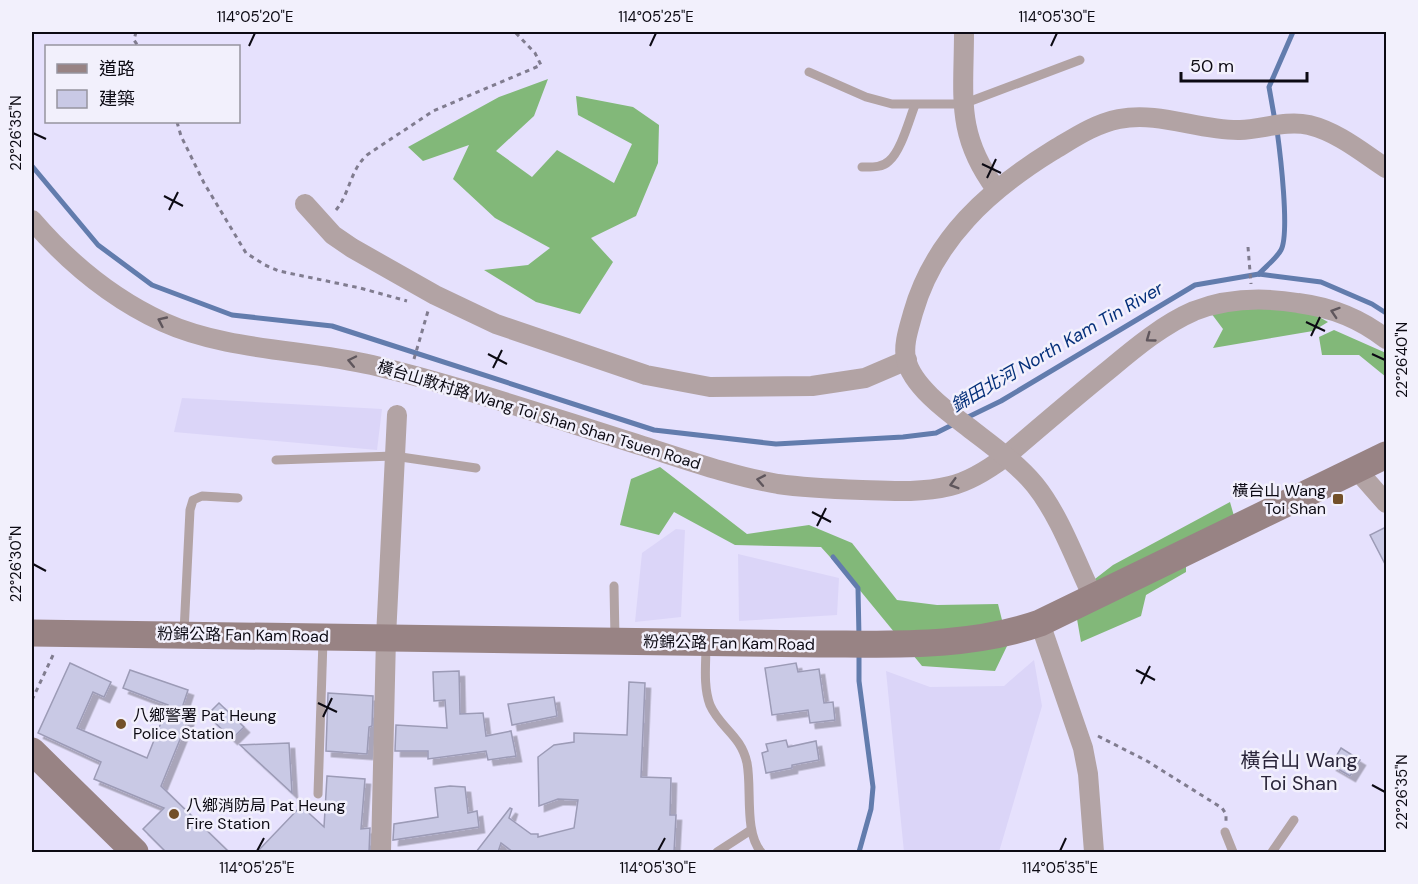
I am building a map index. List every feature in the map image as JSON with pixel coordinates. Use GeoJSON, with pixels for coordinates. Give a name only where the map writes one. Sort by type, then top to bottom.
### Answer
{"type":"FeatureCollection","features":[{"type":"Feature","properties":{"kind":"main road","name":"粉錦公路 Fan Kam Road"},"geometry":{"type":"LineString","coordinates":[[32,633],[937,643],[986,637],[1040,623],[1386,455]]}},
{"type":"Feature","properties":{"kind":"main road"},"geometry":{"type":"LineString","coordinates":[[32,751],[135,852]]}},
{"type":"Feature","properties":{"kind":"street"},"geometry":{"type":"LineString","coordinates":[[964,32],[963,104],[966,132],[973,153],[983,172],[996,189]]}},
{"type":"Feature","properties":{"kind":"street"},"geometry":{"type":"LineString","coordinates":[[1093,597],[1045,498],[1035,485],[921,386],[907,360],[907,334],[916,302],[927,275],[949,238],[996,189],[1022,170],[1088,129],[1119,119],[1160,118],[1226,129],[1284,124],[1309,125],[1336,135],[1386,168]]}},
{"type":"Feature","properties":{"kind":"street"},"geometry":{"type":"LineString","coordinates":[[305,204],[323,225],[351,248],[435,295],[496,324],[646,375],[710,387],[812,386],[865,378],[907,360]]}},
{"type":"Feature","properties":{"kind":"street","name":"橫台山散村路 Wang Toi Shan Shan Tsuen Road"},"geometry":{"type":"LineString","coordinates":[[32,220],[66,257],[93,281],[164,322],[196,335],[372,365],[451,386],[751,478],[806,488],[913,490],[950,486],[962,482],[1005,457],[1126,355],[1168,325],[1194,312],[1243,299],[1307,304],[1356,320],[1386,339]]}},
{"type":"Feature","properties":{"kind":"street"},"geometry":{"type":"LineString","coordinates":[[381,852],[386,637],[397,415]]}},
{"type":"Feature","properties":{"kind":"street"},"geometry":{"type":"LineString","coordinates":[[1357,470],[1386,503]]}},
{"type":"Feature","properties":{"kind":"street"},"geometry":{"type":"LineString","coordinates":[[1040,623],[1077,727],[1088,774],[1094,852]]}},
{"type":"Feature","properties":{"kind":"lane"},"geometry":{"type":"LineString","coordinates":[[809,72],[866,97],[892,104],[963,104],[1080,60]]}},
{"type":"Feature","properties":{"kind":"lane"},"geometry":{"type":"LineString","coordinates":[[862,167],[883,165],[890,161],[896,152],[915,105]]}},
{"type":"Feature","properties":{"kind":"lane"},"geometry":{"type":"LineString","coordinates":[[276,460],[394,456],[476,468]]}},
{"type":"Feature","properties":{"kind":"lane"},"geometry":{"type":"LineString","coordinates":[[184,634],[190,510],[193,500],[202,496],[238,498]]}},
{"type":"Feature","properties":{"kind":"lane"},"geometry":{"type":"LineString","coordinates":[[614,586],[615,641]]}},
{"type":"Feature","properties":{"kind":"lane"},"geometry":{"type":"LineString","coordinates":[[318,794],[323,636]]}},
{"type":"Feature","properties":{"kind":"lane"},"geometry":{"type":"LineString","coordinates":[[706,642],[706,689],[716,716],[741,745],[746,761],[752,830],[761,852]]}},
{"type":"Feature","properties":{"kind":"lane"},"geometry":{"type":"LineString","coordinates":[[1272,852],[1294,820]]}},
{"type":"Feature","properties":{"kind":"lane"},"geometry":{"type":"LineString","coordinates":[[717,852],[752,830]]}},
{"type":"Feature","properties":{"kind":"lane"},"geometry":{"type":"LineString","coordinates":[[1225,832],[1233,852]]}},
{"type":"Feature","properties":{"kind":"path"},"geometry":{"type":"LineString","coordinates":[[323,225],[340,206],[353,172],[367,154],[433,111],[541,65],[535,53],[515,32]]}},
{"type":"Feature","properties":{"kind":"path"},"geometry":{"type":"LineString","coordinates":[[177,123],[181,136],[204,183],[246,253],[279,271],[360,288],[408,302]]}},
{"type":"Feature","properties":{"kind":"path"},"geometry":{"type":"LineString","coordinates":[[1248,247],[1252,289]]}},
{"type":"Feature","properties":{"kind":"path"},"geometry":{"type":"LineString","coordinates":[[411,366],[429,309]]}},
{"type":"Feature","properties":{"kind":"path"},"geometry":{"type":"LineString","coordinates":[[32,700],[55,652]]}},
{"type":"Feature","properties":{"kind":"path"},"geometry":{"type":"LineString","coordinates":[[1077,727],[1112,741],[1222,808],[1226,814],[1225,832]]}},
{"type":"Feature","properties":{"kind":"shaded area"},"geometry":{"type":"Polygon","coordinates":[[[182,398],[382,409],[377,450],[174,432],[182,398]]]}},
{"type":"Feature","properties":{"kind":"shaded area"},"geometry":{"type":"Polygon","coordinates":[[[676,529],[685,530],[681,617],[635,622],[642,553],[676,529]]]}},
{"type":"Feature","properties":{"kind":"shaded area"},"geometry":{"type":"Polygon","coordinates":[[[738,554],[839,578],[837,615],[739,621],[738,554]]]}},
{"type":"Feature","properties":{"kind":"shaded area"},"geometry":{"type":"Polygon","coordinates":[[[1034,660],[1042,706],[999,852],[904,852],[886,671],[930,687],[1004,686],[1034,660]]]}},
{"type":"Feature","properties":{"kind":"green space"},"geometry":{"type":"Polygon","coordinates":[[[548,79],[534,116],[496,151],[532,177],[557,150],[614,183],[632,144],[578,115],[576,96],[633,107],[659,125],[658,163],[636,216],[591,238],[613,262],[580,314],[536,302],[484,270],[528,265],[550,248],[495,218],[453,179],[469,145],[423,161],[408,147],[499,97],[548,79]]]}},
{"type":"Feature","properties":{"kind":"green space"},"geometry":{"type":"Polygon","coordinates":[[[1246,308],[1305,309],[1328,322],[1313,331],[1213,348],[1223,329],[1211,313],[1246,308]]]}},
{"type":"Feature","properties":{"kind":"green space"},"geometry":{"type":"Polygon","coordinates":[[[1334,330],[1386,353],[1386,377],[1359,355],[1322,355],[1319,337],[1334,330]]]}},
{"type":"Feature","properties":{"kind":"green space"},"geometry":{"type":"Polygon","coordinates":[[[660,467],[747,534],[809,525],[852,543],[897,600],[937,605],[998,604],[1008,644],[995,671],[922,666],[821,547],[735,545],[674,512],[659,535],[620,525],[631,479],[660,467]]]}},
{"type":"Feature","properties":{"kind":"green space"},"geometry":{"type":"Polygon","coordinates":[[[1230,502],[1234,516],[1186,540],[1186,572],[1146,595],[1141,616],[1081,642],[1073,596],[1113,565],[1230,502]]]}},
{"type":"Feature","properties":{"kind":"building"},"geometry":{"type":"Polygon","coordinates":[[[1386,527],[1386,566],[1370,535],[1386,527]]]}},
{"type":"Feature","properties":{"kind":"building"},"geometry":{"type":"Polygon","coordinates":[[[70,663],[111,682],[104,697],[93,692],[77,728],[147,758],[168,705],[123,688],[130,670],[188,690],[181,711],[190,715],[161,786],[229,852],[166,852],[143,829],[164,808],[94,779],[101,762],[38,733],[70,663]]]}},
{"type":"Feature","properties":{"kind":"building"},"geometry":{"type":"Polygon","coordinates":[[[796,663],[798,672],[819,669],[824,703],[833,702],[835,720],[810,723],[808,710],[772,715],[765,668],[796,663]]]}},
{"type":"Feature","properties":{"kind":"building"},"geometry":{"type":"Polygon","coordinates":[[[459,671],[460,714],[483,713],[486,736],[511,731],[516,756],[488,760],[486,751],[428,759],[428,751],[395,751],[396,725],[447,728],[445,700],[434,701],[433,672],[459,671]]]}},
{"type":"Feature","properties":{"kind":"building"},"geometry":{"type":"Polygon","coordinates":[[[629,682],[645,683],[641,777],[671,778],[670,815],[676,815],[674,852],[513,852],[501,843],[498,852],[476,852],[510,808],[512,809],[509,818],[531,834],[538,834],[538,837],[574,828],[578,800],[558,799],[539,806],[538,757],[554,745],[574,742],[574,733],[627,735],[629,682]]]}},
{"type":"Feature","properties":{"kind":"building"},"geometry":{"type":"Polygon","coordinates":[[[328,693],[373,696],[372,726],[369,727],[367,754],[326,751],[328,693]]]}},
{"type":"Feature","properties":{"kind":"building"},"geometry":{"type":"Polygon","coordinates":[[[554,697],[557,716],[512,725],[508,704],[554,697]]]}},
{"type":"Feature","properties":{"kind":"building"},"geometry":{"type":"Polygon","coordinates":[[[219,703],[244,727],[232,739],[207,715],[219,703]]]}},
{"type":"Feature","properties":{"kind":"building"},"geometry":{"type":"Polygon","coordinates":[[[786,740],[788,747],[816,741],[819,760],[766,773],[762,753],[768,751],[766,744],[786,740]]]}},
{"type":"Feature","properties":{"kind":"building"},"geometry":{"type":"Polygon","coordinates":[[[289,743],[292,793],[240,745],[289,743]]]}},
{"type":"Feature","properties":{"kind":"building"},"geometry":{"type":"Polygon","coordinates":[[[1341,748],[1360,760],[1350,776],[1331,765],[1341,748]]]}},
{"type":"Feature","properties":{"kind":"building"},"geometry":{"type":"Polygon","coordinates":[[[327,776],[365,779],[361,829],[370,828],[369,852],[257,852],[301,806],[324,827],[327,776]]]}},
{"type":"Feature","properties":{"kind":"building"},"geometry":{"type":"Polygon","coordinates":[[[465,787],[468,813],[477,811],[479,827],[393,840],[394,824],[438,817],[435,788],[465,787]]]}},
{"type":"Feature","properties":{"kind":"waterway"},"geometry":{"type":"LineString","coordinates":[[1275,121],[1269,87],[1293,32]]}},
{"type":"Feature","properties":{"kind":"waterway"},"geometry":{"type":"LineString","coordinates":[[1259,274],[1279,253],[1284,241],[1284,192],[1277,130]]}},
{"type":"Feature","properties":{"kind":"waterway","name":"錦田北河 North Kam Tin River"},"geometry":{"type":"LineString","coordinates":[[32,166],[98,245],[152,285],[232,315],[332,326],[654,430],[776,444],[903,437],[936,433],[956,423]]}},
{"type":"Feature","properties":{"kind":"waterway","name":"錦田北河 North Kam Tin River"},"geometry":{"type":"LineString","coordinates":[[964,419],[1001,401],[1195,285],[1259,274],[1321,282],[1372,304],[1386,313]]}},
{"type":"Feature","properties":{"kind":"waterway"},"geometry":{"type":"LineString","coordinates":[[833,557],[858,588],[859,637]]}},
{"type":"Feature","properties":{"kind":"waterway"},"geometry":{"type":"LineString","coordinates":[[859,653],[859,681],[873,787],[871,809],[859,852]]}},
{"type":"Feature","properties":{"kind":"place","name":"橫台山 Wang Toi Shan"},"geometry":{"type":"Point","coordinates":[1338,499]}},
{"type":"Feature","properties":{"kind":"place","name":"八鄉警署 Pat Heung Police Station"},"geometry":{"type":"Point","coordinates":[121,724]}},
{"type":"Feature","properties":{"kind":"place","name":"八鄉消防局 Pat Heung Fire Station"},"geometry":{"type":"Point","coordinates":[174,814]}},
{"type":"Feature","properties":{"kind":"district","name":"橫台山 Wang Toi Shan"},"geometry":{"type":"Point","coordinates":[1299,772]}}]}
